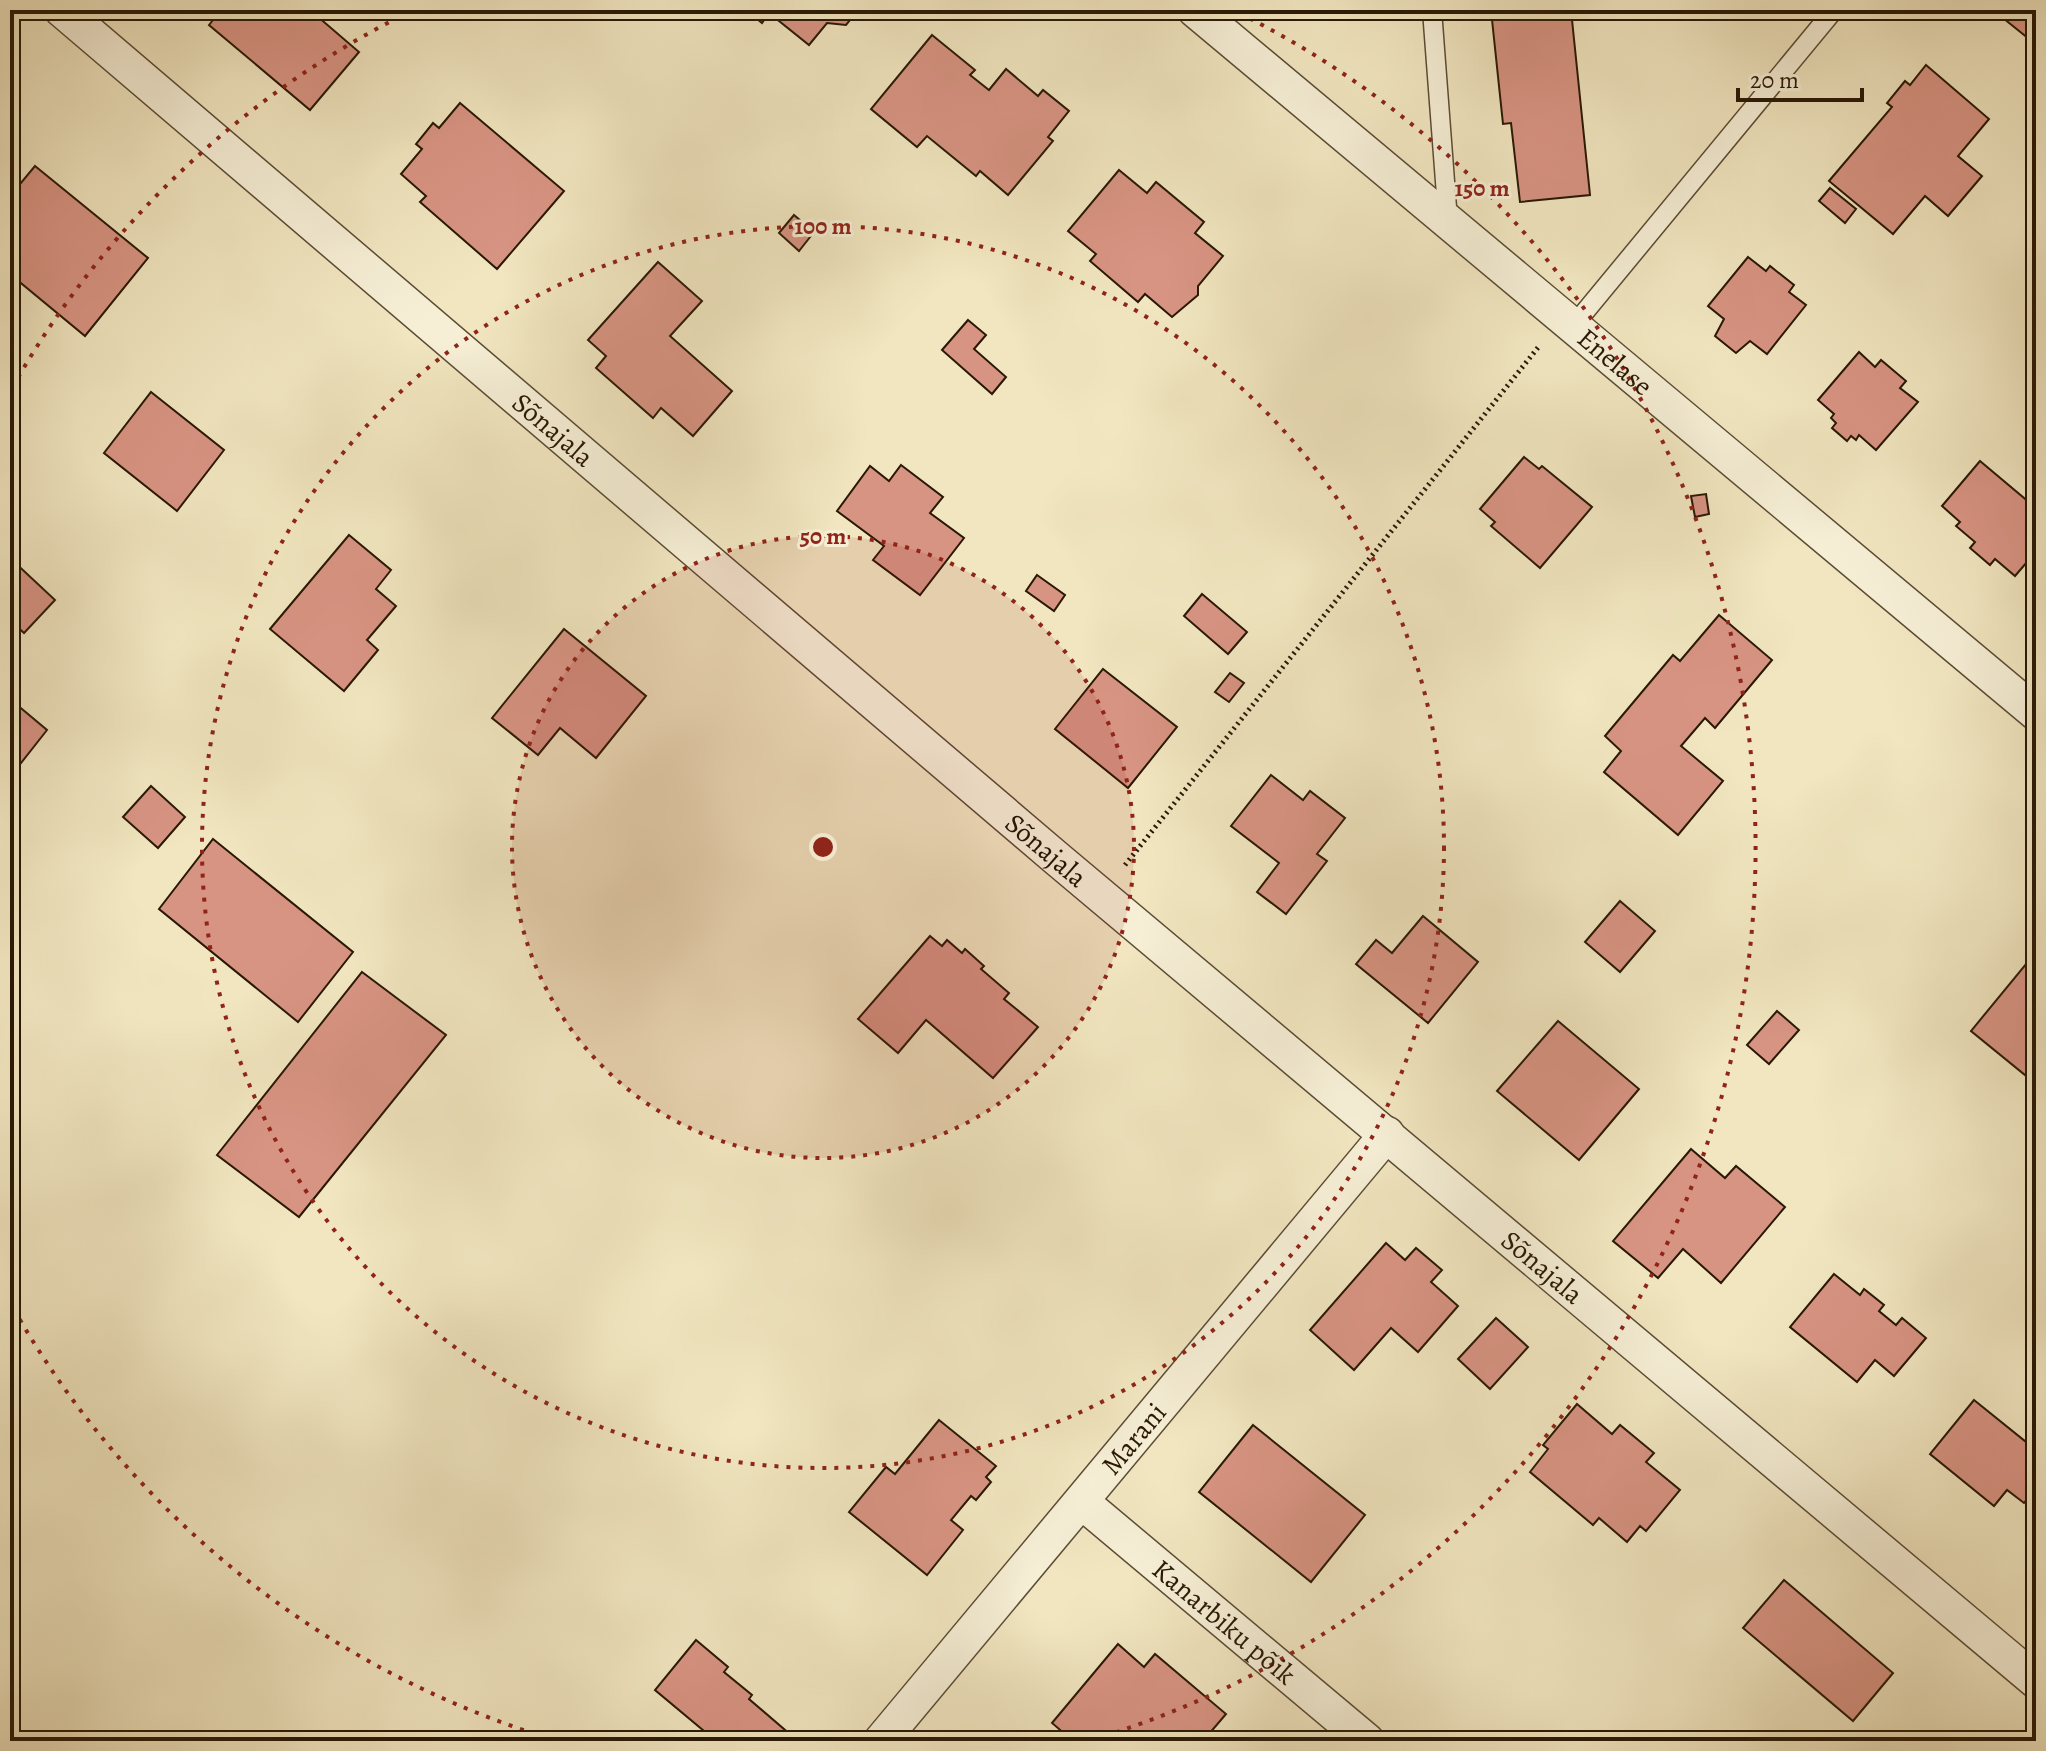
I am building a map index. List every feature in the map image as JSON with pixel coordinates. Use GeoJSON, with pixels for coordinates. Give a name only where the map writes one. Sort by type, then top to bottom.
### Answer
{"type":"FeatureCollection","features":[{"type":"Feature","properties":{"kind":"street","name":"Sõnajala"},"geometry":{"type":"LineString","coordinates":[[62,10],[1101,896],[2036,1681]]}},
{"type":"Feature","properties":{"kind":"street","name":"Enelase"},"geometry":{"type":"LineString","coordinates":[[1195,10],[2036,713]]}},
{"type":"Feature","properties":{"kind":"street","name":"Marani"},"geometry":{"type":"LineString","coordinates":[[881,1741],[1387,1134]]}},
{"type":"Feature","properties":{"kind":"street","name":"Kanarbiku põik"},"geometry":{"type":"LineString","coordinates":[[1082,1502],[1367,1741]]}},
{"type":"Feature","properties":{"kind":"lane"},"geometry":{"type":"LineString","coordinates":[[1432,10],[1448,221]]}},
{"type":"Feature","properties":{"kind":"lane"},"geometry":{"type":"LineString","coordinates":[[1568,320],[1834,10]]}},
{"type":"Feature","properties":{"kind":"path"},"geometry":{"type":"LineString","coordinates":[[1101,896],[1568,320]]}},
{"type":"Feature","properties":{"kind":"building"},"geometry":{"type":"Polygon","coordinates":[[[221,10],[310,10],[359,52],[310,110],[209,25],[221,10]]]}},
{"type":"Feature","properties":{"kind":"building"},"geometry":{"type":"Polygon","coordinates":[[[746,10],[855,10],[855,14],[846,25],[827,23],[809,45],[769,13],[762,23],[746,10]]]}},
{"type":"Feature","properties":{"kind":"building"},"geometry":{"type":"Polygon","coordinates":[[[1491,10],[1571,10],[1590,195],[1520,202],[1511,123],[1503,124],[1491,10]]]}},
{"type":"Feature","properties":{"kind":"building"},"geometry":{"type":"Polygon","coordinates":[[[1993,10],[2036,10],[2036,41],[2034,43],[1993,10]]]}},
{"type":"Feature","properties":{"kind":"building"},"geometry":{"type":"Polygon","coordinates":[[[932,35],[975,70],[970,75],[989,90],[1006,69],[1038,96],[1043,90],[1069,111],[1048,137],[1053,141],[1008,195],[980,171],[976,176],[927,136],[917,147],[871,109],[932,35]]]}},
{"type":"Feature","properties":{"kind":"building"},"geometry":{"type":"Polygon","coordinates":[[[1926,65],[1989,119],[1958,156],[1982,176],[1948,216],[1925,196],[1893,234],[1829,181],[1892,107],[1887,103],[1905,81],[1910,85],[1926,65]]]}},
{"type":"Feature","properties":{"kind":"building"},"geometry":{"type":"Polygon","coordinates":[[[460,103],[564,191],[497,269],[420,202],[426,196],[401,174],[422,149],[416,144],[433,123],[439,128],[460,103]]]}},
{"type":"Feature","properties":{"kind":"building"},"geometry":{"type":"Polygon","coordinates":[[[35,166],[148,258],[85,336],[10,274],[17,265],[10,260],[10,196],[35,166]]]}},
{"type":"Feature","properties":{"kind":"building"},"geometry":{"type":"Polygon","coordinates":[[[1119,170],[1147,193],[1156,182],[1204,222],[1195,233],[1223,256],[1198,286],[1198,295],[1172,317],[1145,294],[1138,302],[1090,261],[1096,254],[1068,231],[1119,170]]]}},
{"type":"Feature","properties":{"kind":"building"},"geometry":{"type":"Polygon","coordinates":[[[1830,188],[1856,209],[1845,223],[1819,201],[1830,188]]]}},
{"type":"Feature","properties":{"kind":"building"},"geometry":{"type":"Polygon","coordinates":[[[794,215],[814,232],[799,251],[779,233],[794,215]]]}},
{"type":"Feature","properties":{"kind":"building"},"geometry":{"type":"Polygon","coordinates":[[[1748,257],[1766,271],[1770,266],[1794,285],[1789,292],[1806,305],[1767,354],[1750,341],[1736,353],[1715,336],[1724,319],[1708,306],[1748,257]]]}},
{"type":"Feature","properties":{"kind":"building"},"geometry":{"type":"Polygon","coordinates":[[[658,262],[702,301],[670,336],[732,391],[693,436],[661,408],[653,418],[596,368],[606,356],[588,340],[658,262]]]}},
{"type":"Feature","properties":{"kind":"building"},"geometry":{"type":"Polygon","coordinates":[[[968,320],[986,335],[974,349],[1006,377],[992,394],[942,350],[968,320]]]}},
{"type":"Feature","properties":{"kind":"building"},"geometry":{"type":"Polygon","coordinates":[[[1859,352],[1875,367],[1881,360],[1906,381],[1900,388],[1918,402],[1876,450],[1859,435],[1856,440],[1851,436],[1847,441],[1832,428],[1836,423],[1831,418],[1834,414],[1818,400],[1859,352]]]}},
{"type":"Feature","properties":{"kind":"building"},"geometry":{"type":"Polygon","coordinates":[[[151,392],[224,450],[177,511],[104,453],[151,392]]]}},
{"type":"Feature","properties":{"kind":"building"},"geometry":{"type":"Polygon","coordinates":[[[1524,457],[1539,469],[1542,466],[1592,507],[1540,568],[1491,526],[1495,522],[1480,509],[1524,457]]]}},
{"type":"Feature","properties":{"kind":"building"},"geometry":{"type":"Polygon","coordinates":[[[1980,461],[2036,508],[2035,569],[2027,562],[2015,576],[1995,559],[1990,565],[1970,548],[1975,542],[1956,526],[1960,522],[1942,506],[1980,461]]]}},
{"type":"Feature","properties":{"kind":"building"},"geometry":{"type":"Polygon","coordinates":[[[901,465],[943,497],[930,513],[964,538],[920,595],[873,560],[884,546],[837,511],[870,466],[889,481],[901,465]]]}},
{"type":"Feature","properties":{"kind":"building"},"geometry":{"type":"Polygon","coordinates":[[[1706,494],[1709,514],[1695,517],[1691,496],[1706,494]]]}},
{"type":"Feature","properties":{"kind":"building"},"geometry":{"type":"Polygon","coordinates":[[[349,535],[391,570],[376,589],[396,606],[367,640],[378,650],[344,691],[270,629],[349,535]]]}},
{"type":"Feature","properties":{"kind":"building"},"geometry":{"type":"Polygon","coordinates":[[[10,558],[55,600],[24,633],[10,620],[10,558]]]}},
{"type":"Feature","properties":{"kind":"building"},"geometry":{"type":"Polygon","coordinates":[[[1037,575],[1065,595],[1054,611],[1026,591],[1037,575]]]}},
{"type":"Feature","properties":{"kind":"building"},"geometry":{"type":"Polygon","coordinates":[[[1202,594],[1247,632],[1228,654],[1184,616],[1202,594]]]}},
{"type":"Feature","properties":{"kind":"building"},"geometry":{"type":"Polygon","coordinates":[[[1719,615],[1772,660],[1715,728],[1705,718],[1681,746],[1723,781],[1678,835],[1604,772],[1621,751],[1605,736],[1673,655],[1680,661],[1719,615]]]}},
{"type":"Feature","properties":{"kind":"building"},"geometry":{"type":"Polygon","coordinates":[[[564,629],[646,696],[596,758],[560,728],[538,755],[492,718],[564,629]]]}},
{"type":"Feature","properties":{"kind":"building"},"geometry":{"type":"Polygon","coordinates":[[[1103,669],[1177,727],[1128,788],[1055,729],[1103,669]]]}},
{"type":"Feature","properties":{"kind":"building"},"geometry":{"type":"Polygon","coordinates":[[[1230,673],[1244,683],[1229,702],[1215,692],[1230,673]]]}},
{"type":"Feature","properties":{"kind":"building"},"geometry":{"type":"Polygon","coordinates":[[[10,699],[47,730],[10,777],[10,699]]]}},
{"type":"Feature","properties":{"kind":"building"},"geometry":{"type":"Polygon","coordinates":[[[1271,775],[1303,800],[1310,791],[1345,818],[1317,854],[1327,861],[1286,914],[1257,892],[1279,863],[1231,826],[1271,775]]]}},
{"type":"Feature","properties":{"kind":"building"},"geometry":{"type":"Polygon","coordinates":[[[151,786],[185,817],[158,848],[123,817],[151,786]]]}},
{"type":"Feature","properties":{"kind":"building"},"geometry":{"type":"Polygon","coordinates":[[[213,839],[353,952],[298,1022],[159,909],[213,839]]]}},
{"type":"Feature","properties":{"kind":"building"},"geometry":{"type":"Polygon","coordinates":[[[1620,901],[1655,931],[1620,972],[1585,942],[1620,901]]]}},
{"type":"Feature","properties":{"kind":"building"},"geometry":{"type":"Polygon","coordinates":[[[1423,916],[1478,962],[1428,1023],[1356,964],[1376,940],[1392,953],[1423,916]]]}},
{"type":"Feature","properties":{"kind":"building"},"geometry":{"type":"Polygon","coordinates":[[[930,936],[942,946],[947,940],[962,953],[965,949],[984,966],[981,969],[1009,993],[1004,999],[1038,1027],[993,1078],[926,1020],[898,1053],[858,1019],[930,936]]]}},
{"type":"Feature","properties":{"kind":"building"},"geometry":{"type":"Polygon","coordinates":[[[2036,952],[2036,1084],[1971,1031],[2036,952]]]}},
{"type":"Feature","properties":{"kind":"building"},"geometry":{"type":"Polygon","coordinates":[[[362,972],[446,1035],[299,1217],[217,1155],[362,972]]]}},
{"type":"Feature","properties":{"kind":"building"},"geometry":{"type":"Polygon","coordinates":[[[1777,1011],[1799,1030],[1769,1064],[1747,1045],[1777,1011]]]}},
{"type":"Feature","properties":{"kind":"building"},"geometry":{"type":"Polygon","coordinates":[[[1558,1021],[1639,1089],[1579,1160],[1497,1091],[1558,1021]]]}},
{"type":"Feature","properties":{"kind":"building"},"geometry":{"type":"Polygon","coordinates":[[[1691,1149],[1725,1178],[1736,1166],[1785,1207],[1721,1283],[1683,1249],[1658,1278],[1613,1241],[1691,1149]]]}},
{"type":"Feature","properties":{"kind":"building"},"geometry":{"type":"Polygon","coordinates":[[[1386,1243],[1405,1260],[1416,1248],[1442,1270],[1431,1282],[1458,1306],[1418,1352],[1391,1328],[1354,1370],[1310,1330],[1386,1243]]]}},
{"type":"Feature","properties":{"kind":"building"},"geometry":{"type":"Polygon","coordinates":[[[1834,1274],[1860,1295],[1864,1289],[1884,1305],[1879,1311],[1896,1325],[1902,1318],[1926,1338],[1894,1376],[1875,1360],[1857,1382],[1790,1327],[1834,1274]]]}},
{"type":"Feature","properties":{"kind":"building"},"geometry":{"type":"Polygon","coordinates":[[[1496,1318],[1528,1347],[1490,1389],[1458,1359],[1496,1318]]]}},
{"type":"Feature","properties":{"kind":"building"},"geometry":{"type":"Polygon","coordinates":[[[1974,1400],[2036,1450],[2036,1489],[2024,1503],[2007,1490],[1994,1506],[1930,1454],[1974,1400]]]}},
{"type":"Feature","properties":{"kind":"building"},"geometry":{"type":"Polygon","coordinates":[[[1577,1404],[1612,1434],[1620,1425],[1654,1453],[1646,1462],[1680,1490],[1646,1531],[1640,1526],[1627,1542],[1599,1518],[1593,1525],[1530,1472],[1548,1449],[1543,1445],[1577,1404]]]}},
{"type":"Feature","properties":{"kind":"building"},"geometry":{"type":"Polygon","coordinates":[[[939,1420],[996,1466],[986,1477],[991,1482],[976,1500],[971,1496],[951,1520],[963,1530],[927,1575],[849,1512],[886,1467],[895,1474],[939,1420]]]}},
{"type":"Feature","properties":{"kind":"building"},"geometry":{"type":"Polygon","coordinates":[[[1253,1425],[1365,1515],[1311,1582],[1199,1492],[1253,1425]]]}},
{"type":"Feature","properties":{"kind":"building"},"geometry":{"type":"Polygon","coordinates":[[[1784,1580],[1893,1673],[1853,1721],[1743,1628],[1784,1580]]]}},
{"type":"Feature","properties":{"kind":"building"},"geometry":{"type":"Polygon","coordinates":[[[696,1640],[728,1667],[724,1672],[752,1695],[749,1699],[792,1736],[788,1741],[716,1741],[655,1690],[696,1640]]]}},
{"type":"Feature","properties":{"kind":"building"},"geometry":{"type":"Polygon","coordinates":[[[1118,1644],[1144,1667],[1155,1654],[1226,1714],[1203,1741],[1073,1741],[1052,1723],[1118,1644]]]}}]}
